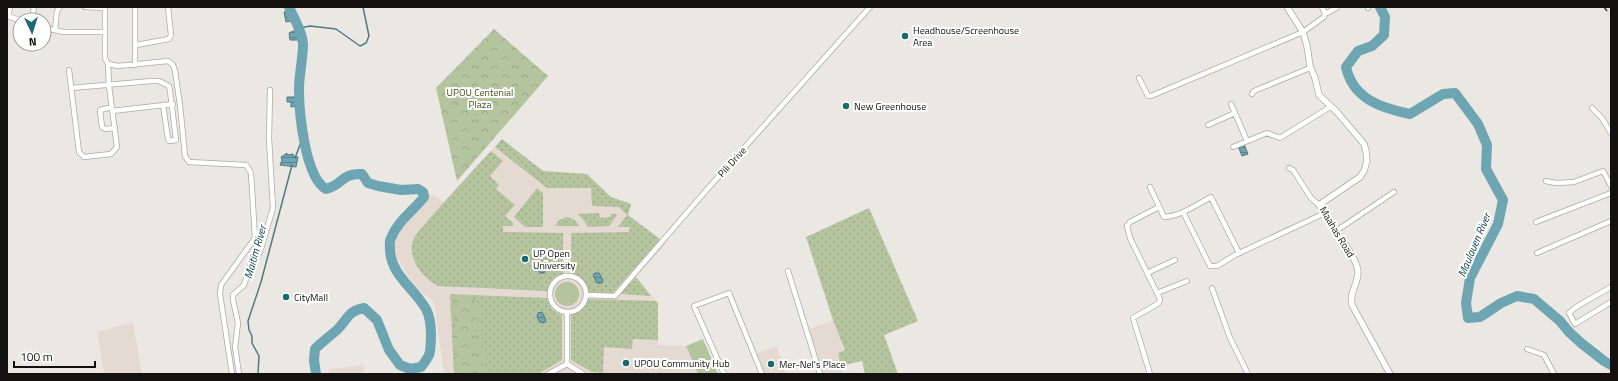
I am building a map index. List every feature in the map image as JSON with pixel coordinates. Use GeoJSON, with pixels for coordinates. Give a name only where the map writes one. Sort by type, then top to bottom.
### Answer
{"type":"FeatureCollection","features":[{"type":"Feature","properties":{"kind":"street"},"geometry":{"type":"LineString","coordinates":[[8,17],[10,7]]}},
{"type":"Feature","properties":{"kind":"street"},"geometry":{"type":"LineString","coordinates":[[55,30],[57,11],[60,7]]}},
{"type":"Feature","properties":{"kind":"street"},"geometry":{"type":"LineString","coordinates":[[69,70],[79,152],[84,157],[111,154],[117,147],[108,64],[105,58],[105,7],[85,7]]}},
{"type":"Feature","properties":{"kind":"street"},"geometry":{"type":"LineString","coordinates":[[135,7],[135,65]]}},
{"type":"Feature","properties":{"kind":"street"},"geometry":{"type":"LineString","coordinates":[[136,45],[169,39],[171,35],[168,7]]}},
{"type":"Feature","properties":{"kind":"street","name":"Pili Drive"},"geometry":{"type":"LineString","coordinates":[[586,295],[615,296],[703,194],[870,7]]}},
{"type":"Feature","properties":{"kind":"street","name":"Maahas Road"},"geometry":{"type":"LineString","coordinates":[[1286,7],[1303,32],[1307,46],[1310,68],[1315,78],[1319,95],[1337,112],[1364,144],[1366,151],[1367,161],[1364,171],[1360,177],[1319,205],[1356,265],[1357,276],[1350,298],[1352,305],[1390,374]]}},
{"type":"Feature","properties":{"kind":"street"},"geometry":{"type":"LineString","coordinates":[[1322,7],[1325,14]]}},
{"type":"Feature","properties":{"kind":"street"},"geometry":{"type":"LineString","coordinates":[[1139,78],[1148,96],[1152,96],[1303,32],[1324,17],[1325,14],[1338,7]]}},
{"type":"Feature","properties":{"kind":"street"},"geometry":{"type":"LineString","coordinates":[[52,29],[64,32],[105,32]]}},
{"type":"Feature","properties":{"kind":"street"},"geometry":{"type":"LineString","coordinates":[[108,64],[118,66],[168,61],[173,65],[178,86],[185,156],[189,162],[246,165],[252,172],[255,238],[221,285],[220,294],[232,374]]}},
{"type":"Feature","properties":{"kind":"street"},"geometry":{"type":"LineString","coordinates":[[1252,94],[1254,91],[1310,68]]}},
{"type":"Feature","properties":{"kind":"street"},"geometry":{"type":"LineString","coordinates":[[71,88],[159,81],[169,86],[173,104],[176,140],[169,141],[168,139],[163,105]]}},
{"type":"Feature","properties":{"kind":"street"},"geometry":{"type":"LineString","coordinates":[[239,374],[235,347],[238,322],[233,295],[244,285],[251,263],[260,252],[273,208],[269,138],[270,90]]}},
{"type":"Feature","properties":{"kind":"street"},"geometry":{"type":"LineString","coordinates":[[115,128],[105,129],[102,127],[100,110],[173,104]]}},
{"type":"Feature","properties":{"kind":"street"},"geometry":{"type":"LineString","coordinates":[[1231,104],[1247,141]]}},
{"type":"Feature","properties":{"kind":"street"},"geometry":{"type":"LineString","coordinates":[[1233,147],[1267,133],[1280,138],[1330,107]]}},
{"type":"Feature","properties":{"kind":"street"},"geometry":{"type":"LineString","coordinates":[[1592,108],[1602,118],[1611,133]]}},
{"type":"Feature","properties":{"kind":"street"},"geometry":{"type":"LineString","coordinates":[[1208,125],[1235,113]]}},
{"type":"Feature","properties":{"kind":"street"},"geometry":{"type":"LineString","coordinates":[[1289,168],[1293,170],[1311,198],[1319,205]]}},
{"type":"Feature","properties":{"kind":"street"},"geometry":{"type":"LineString","coordinates":[[1546,181],[1556,183],[1574,182],[1603,171],[1611,186]]}},
{"type":"Feature","properties":{"kind":"street"},"geometry":{"type":"LineString","coordinates":[[1150,187],[1158,207],[1164,217],[1170,217],[1183,212],[1211,197],[1239,253]]}},
{"type":"Feature","properties":{"kind":"street"},"geometry":{"type":"LineString","coordinates":[[1336,231],[1394,192]]}},
{"type":"Feature","properties":{"kind":"street"},"geometry":{"type":"LineString","coordinates":[[1536,222],[1611,192]]}},
{"type":"Feature","properties":{"kind":"street"},"geometry":{"type":"LineString","coordinates":[[1150,374],[1133,318],[1159,303],[1160,299],[1130,238],[1126,226],[1130,222],[1158,207]]}},
{"type":"Feature","properties":{"kind":"street"},"geometry":{"type":"LineString","coordinates":[[1183,212],[1210,266],[1217,266],[1239,253],[1325,213]]}},
{"type":"Feature","properties":{"kind":"street"},"geometry":{"type":"LineString","coordinates":[[1537,253],[1611,221]]}},
{"type":"Feature","properties":{"kind":"street"},"geometry":{"type":"LineString","coordinates":[[1147,273],[1175,260]]}},
{"type":"Feature","properties":{"kind":"street"},"geometry":{"type":"LineString","coordinates":[[788,271],[820,374]]}},
{"type":"Feature","properties":{"kind":"street"},"geometry":{"type":"LineString","coordinates":[[565,276],[576,278],[583,285],[586,295],[584,303],[580,308],[573,312],[567,312],[559,310],[551,302],[550,291],[555,281],[565,276]]}},
{"type":"Feature","properties":{"kind":"street"},"geometry":{"type":"LineString","coordinates":[[1157,293],[1187,281]]}},
{"type":"Feature","properties":{"kind":"street"},"geometry":{"type":"LineString","coordinates":[[1611,287],[1576,307],[1569,313],[1575,324],[1611,302]]}},
{"type":"Feature","properties":{"kind":"street"},"geometry":{"type":"LineString","coordinates":[[1212,288],[1230,338],[1248,374]]}},
{"type":"Feature","properties":{"kind":"street"},"geometry":{"type":"LineString","coordinates":[[724,374],[694,306],[729,294],[762,374]]}},
{"type":"Feature","properties":{"kind":"street"},"geometry":{"type":"LineString","coordinates":[[567,312],[567,364]]}},
{"type":"Feature","properties":{"kind":"street"},"geometry":{"type":"LineString","coordinates":[[1527,349],[1544,355],[1554,374]]}},
{"type":"Feature","properties":{"kind":"street"},"geometry":{"type":"LineString","coordinates":[[548,374],[567,364]]}},
{"type":"Feature","properties":{"kind":"street"},"geometry":{"type":"LineString","coordinates":[[567,364],[583,374]]}},
{"type":"Feature","properties":{"kind":"shaded area","name":"UP Open University"},"geometry":{"type":"Polygon","coordinates":[[[502,139],[543,171],[587,174],[611,197],[631,204],[628,215],[666,244],[636,277],[658,303],[658,345],[686,346],[698,374],[444,374],[434,302],[417,289],[402,267],[395,252],[394,239],[401,227],[429,193],[444,202],[502,139]]]}},
{"type":"Feature","properties":{"kind":"shaded area"},"geometry":{"type":"Polygon","coordinates":[[[833,320],[845,350],[838,353],[843,374],[819,374],[806,331],[833,320]]]}},
{"type":"Feature","properties":{"kind":"shaded area"},"geometry":{"type":"Polygon","coordinates":[[[133,323],[142,374],[104,374],[97,332],[133,323]]]}},
{"type":"Feature","properties":{"kind":"shaded area","name":"Mer-Nel's Place"},"geometry":{"type":"Polygon","coordinates":[[[776,346],[787,374],[763,374],[755,354],[776,346]]]}},
{"type":"Feature","properties":{"kind":"shaded area"},"geometry":{"type":"Polygon","coordinates":[[[363,365],[364,374],[329,374],[329,369],[363,365]]]}},
{"type":"Feature","properties":{"kind":"green space","name":"UPOU Centenial Plaza"},"geometry":{"type":"Polygon","coordinates":[[[494,29],[548,76],[457,181],[436,88],[494,29]]]}},
{"type":"Feature","properties":{"kind":"green space"},"geometry":{"type":"Polygon","coordinates":[[[502,139],[543,171],[587,174],[611,197],[631,204],[628,215],[660,239],[613,293],[588,292],[583,280],[571,274],[571,233],[629,232],[630,227],[618,227],[627,215],[619,207],[592,206],[591,188],[547,188],[495,147],[502,139]]]}},
{"type":"Feature","properties":{"kind":"green space"},"geometry":{"type":"Polygon","coordinates":[[[491,151],[503,161],[490,176],[499,185],[496,189],[515,205],[505,216],[513,223],[513,226],[503,226],[503,232],[563,233],[563,274],[552,280],[547,291],[438,286],[421,272],[414,259],[412,245],[415,236],[491,151]]]}},
{"type":"Feature","properties":{"kind":"green space"},"geometry":{"type":"Polygon","coordinates":[[[537,188],[543,193],[543,227],[525,227],[514,217],[537,188]]]}},
{"type":"Feature","properties":{"kind":"green space"},"geometry":{"type":"Polygon","coordinates":[[[869,208],[918,321],[884,335],[898,374],[865,374],[862,361],[841,366],[838,353],[845,350],[833,320],[806,237],[869,208]]]}},
{"type":"Feature","properties":{"kind":"green space"},"geometry":{"type":"Polygon","coordinates":[[[599,213],[600,218],[611,217],[611,214],[617,215],[609,226],[588,227],[582,218],[577,214],[599,213]]]}},
{"type":"Feature","properties":{"kind":"green space"},"geometry":{"type":"Polygon","coordinates":[[[567,217],[575,220],[579,226],[555,226],[559,220],[567,217]]]}},
{"type":"Feature","properties":{"kind":"green space"},"geometry":{"type":"Polygon","coordinates":[[[636,277],[651,296],[622,294],[622,292],[636,277]]]}},
{"type":"Feature","properties":{"kind":"green space"},"geometry":{"type":"Polygon","coordinates":[[[567,282],[576,285],[579,294],[576,303],[567,306],[558,303],[555,294],[558,285],[567,282]]]}},
{"type":"Feature","properties":{"kind":"green space"},"geometry":{"type":"Polygon","coordinates":[[[450,294],[547,298],[552,309],[562,315],[562,360],[538,374],[454,374],[450,294]]]}},
{"type":"Feature","properties":{"kind":"green space"},"geometry":{"type":"Polygon","coordinates":[[[458,296],[462,299],[470,296],[482,312],[482,320],[480,325],[483,331],[483,350],[486,350],[486,359],[483,364],[484,370],[481,374],[460,374],[460,371],[454,369],[455,356],[452,333],[456,329],[450,307],[453,303],[455,305],[454,300],[458,296]]]}},
{"type":"Feature","properties":{"kind":"green space"},"geometry":{"type":"Polygon","coordinates":[[[588,299],[656,301],[658,303],[658,340],[633,339],[632,349],[604,347],[603,373],[592,372],[571,360],[571,315],[582,310],[588,299]]]}},
{"type":"Feature","properties":{"kind":"green space"},"geometry":{"type":"Polygon","coordinates":[[[703,339],[718,374],[698,374],[686,346],[703,339]]]}},
{"type":"Feature","properties":{"kind":"water"},"geometry":{"type":"Polygon","coordinates":[[[291,11],[293,21],[286,22],[284,12],[291,11]]]}},
{"type":"Feature","properties":{"kind":"water"},"geometry":{"type":"Polygon","coordinates":[[[298,31],[298,40],[290,40],[289,33],[298,31]]]}},
{"type":"Feature","properties":{"kind":"water"},"geometry":{"type":"Polygon","coordinates":[[[287,97],[297,97],[297,106],[291,107],[291,102],[287,102],[287,97]]]}},
{"type":"Feature","properties":{"kind":"water"},"geometry":{"type":"Polygon","coordinates":[[[1244,144],[1248,154],[1242,156],[1238,146],[1244,144]]]}},
{"type":"Feature","properties":{"kind":"water"},"geometry":{"type":"Polygon","coordinates":[[[287,153],[287,155],[293,154],[293,156],[298,157],[296,167],[280,165],[282,160],[281,157],[287,153]]]}},
{"type":"Feature","properties":{"kind":"water"},"geometry":{"type":"Polygon","coordinates":[[[546,263],[548,267],[544,273],[540,273],[538,269],[546,263]]]}},
{"type":"Feature","properties":{"kind":"water"},"geometry":{"type":"Polygon","coordinates":[[[595,273],[599,273],[603,280],[602,283],[597,283],[593,275],[595,273]]]}},
{"type":"Feature","properties":{"kind":"water"},"geometry":{"type":"Polygon","coordinates":[[[542,312],[546,320],[544,323],[540,322],[537,317],[538,313],[542,312]]]}},
{"type":"Feature","properties":{"kind":"waterway","name":"Maitim River"},"geometry":{"type":"LineString","coordinates":[[289,7],[299,29],[303,44],[299,89],[302,128],[308,158],[313,172],[319,182],[326,189],[336,185],[350,175],[362,174],[368,183],[401,190],[418,189],[423,192],[424,197],[397,227],[390,239],[390,250],[394,267],[426,309],[431,336],[429,356],[421,367],[410,369],[400,365],[389,350],[377,320],[364,308],[351,313],[337,330],[315,349],[314,360],[316,374]]}},
{"type":"Feature","properties":{"kind":"waterway"},"geometry":{"type":"LineString","coordinates":[[300,28],[310,26],[336,29],[360,46],[366,43],[369,36],[363,7]]}},
{"type":"Feature","properties":{"kind":"waterway","name":"Maulauen River"},"geometry":{"type":"LineString","coordinates":[[1380,7],[1385,17],[1384,35],[1372,46],[1358,51],[1346,67],[1355,87],[1362,94],[1379,105],[1410,114],[1443,94],[1455,93],[1478,124],[1487,145],[1486,169],[1503,200],[1498,224],[1470,278],[1466,303],[1468,318],[1480,317],[1501,303],[1517,296],[1534,299],[1560,321],[1581,343],[1611,365]]}},
{"type":"Feature","properties":{"kind":"waterway","name":"Maitim River"},"geometry":{"type":"LineString","coordinates":[[295,158],[303,137]]}},
{"type":"Feature","properties":{"kind":"waterway","name":"Maitim River"},"geometry":{"type":"LineString","coordinates":[[258,374],[259,356],[252,343],[252,336],[249,330],[248,321],[261,282],[292,165]]}},
{"type":"Feature","properties":{"kind":"railway"},"geometry":{"type":"LineString","coordinates":[[1604,7],[1611,16]]}},
{"type":"Feature","properties":{"kind":"place","name":"Headhouse/Screenhouse Area"},"geometry":{"type":"Point","coordinates":[905,36]}},
{"type":"Feature","properties":{"kind":"place","name":"New Greenhouse"},"geometry":{"type":"Point","coordinates":[846,106]}},
{"type":"Feature","properties":{"kind":"place","name":"UP Open University"},"geometry":{"type":"Point","coordinates":[525,259]}},
{"type":"Feature","properties":{"kind":"place","name":"CityMall"},"geometry":{"type":"Point","coordinates":[286,297]}},
{"type":"Feature","properties":{"kind":"place","name":"UPOU Community Hub"},"geometry":{"type":"Point","coordinates":[626,363]}},
{"type":"Feature","properties":{"kind":"place","name":"Mer-Nel's Place"},"geometry":{"type":"Point","coordinates":[771,364]}}]}
